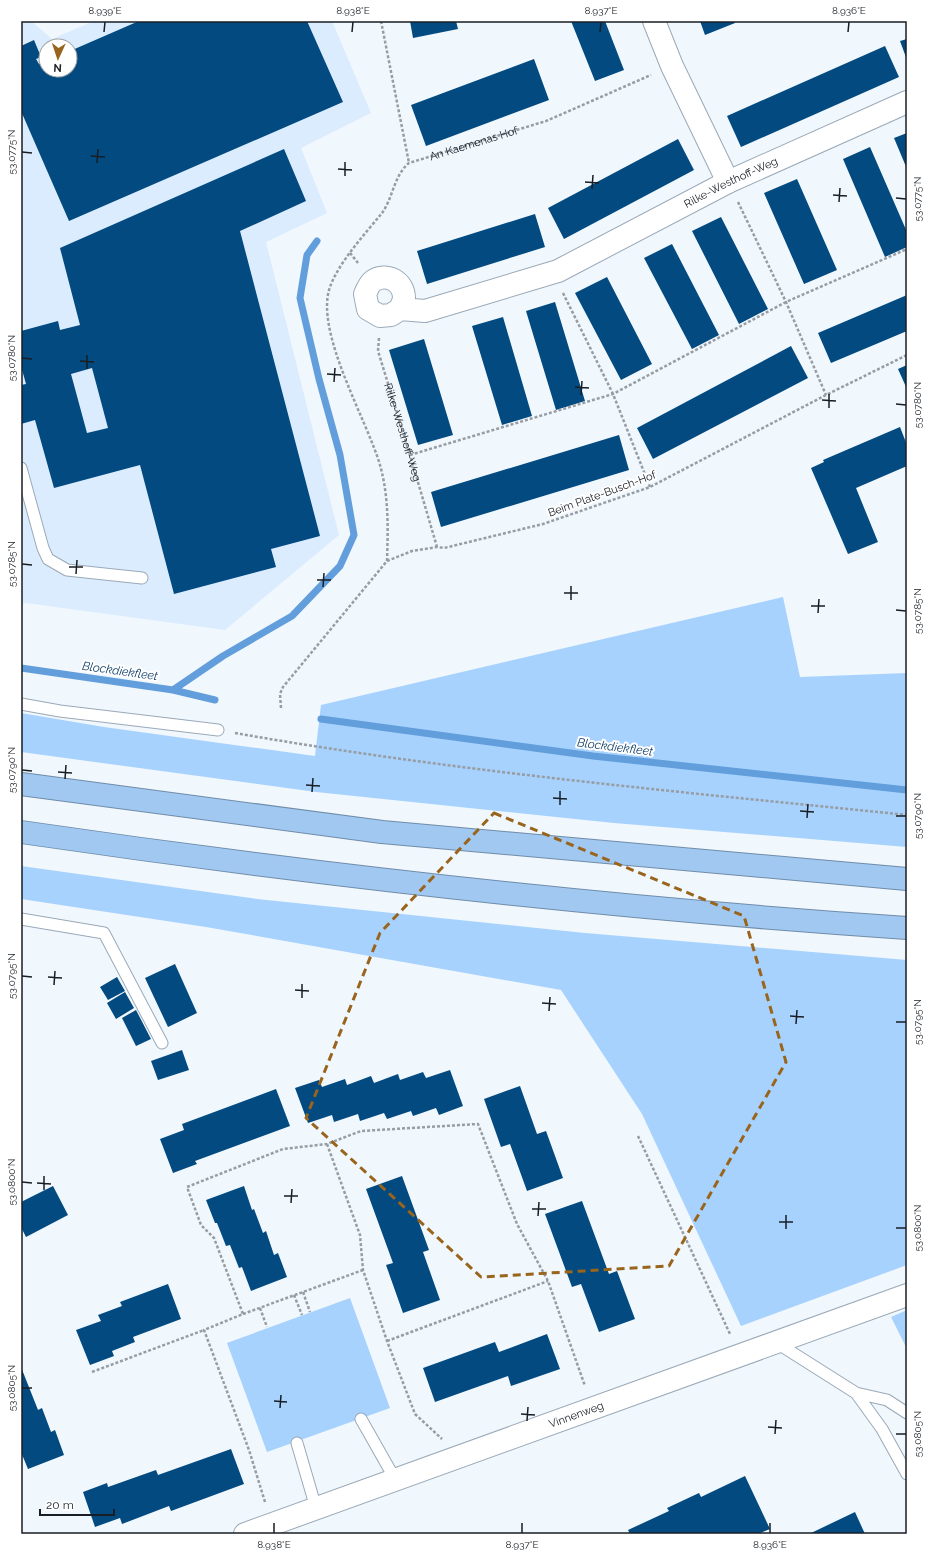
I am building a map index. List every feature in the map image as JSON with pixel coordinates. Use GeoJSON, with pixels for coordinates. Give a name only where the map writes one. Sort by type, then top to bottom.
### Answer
{"type":"FeatureCollection","features":[{"type":"Feature","properties":{"kind":"highway"},"geometry":{"type":"LineString","coordinates":[[21,784],[382,832],[907,879]]}},
{"type":"Feature","properties":{"kind":"highway"},"geometry":{"type":"LineString","coordinates":[[21,832],[399,882],[670,910],[907,928]]}},
{"type":"Feature","properties":{"kind":"street"},"geometry":{"type":"LineString","coordinates":[[654,21],[672,66],[728,182]]}},
{"type":"Feature","properties":{"kind":"street","name":"Rilke-Westhoff-Weg"},"geometry":{"type":"LineString","coordinates":[[390,313],[425,312],[558,272],[728,182],[907,102]]}},
{"type":"Feature","properties":{"kind":"street","name":"Vinnenweg"},"geometry":{"type":"LineString","coordinates":[[245,1534],[907,1295]]}},
{"type":"Feature","properties":{"kind":"lane"},"geometry":{"type":"LineString","coordinates":[[21,468],[43,548],[48,559],[67,570],[142,578]]}},
{"type":"Feature","properties":{"kind":"lane"},"geometry":{"type":"LineString","coordinates":[[21,704],[60,711],[218,730]]}},
{"type":"Feature","properties":{"kind":"lane"},"geometry":{"type":"LineString","coordinates":[[21,919],[104,933],[162,1043]]}},
{"type":"Feature","properties":{"kind":"lane"},"geometry":{"type":"LineString","coordinates":[[777,1343],[856,1393],[887,1400],[907,1413]]}},
{"type":"Feature","properties":{"kind":"lane"},"geometry":{"type":"LineString","coordinates":[[856,1393],[903,1455],[907,1474]]}},
{"type":"Feature","properties":{"kind":"lane"},"geometry":{"type":"LineString","coordinates":[[361,1419],[395,1479]]}},
{"type":"Feature","properties":{"kind":"lane"},"geometry":{"type":"LineString","coordinates":[[297,1443],[316,1508]]}},
{"type":"Feature","properties":{"kind":"path"},"geometry":{"type":"LineString","coordinates":[[281,708],[280,694],[283,687],[387,561],[388,521],[386,494],[380,464],[335,350],[326,308],[329,288],[336,275],[350,253],[386,208],[402,168],[409,163],[381,21]]}},
{"type":"Feature","properties":{"kind":"path","name":"An Kaemenas Hof"},"geometry":{"type":"LineString","coordinates":[[409,163],[546,121],[672,66]]}},
{"type":"Feature","properties":{"kind":"path"},"geometry":{"type":"LineString","coordinates":[[728,182],[786,302],[826,395]]}},
{"type":"Feature","properties":{"kind":"path"},"geometry":{"type":"LineString","coordinates":[[410,455],[613,394],[786,302],[907,249]]}},
{"type":"Feature","properties":{"kind":"path"},"geometry":{"type":"LineString","coordinates":[[558,272],[564,297],[613,394],[650,487]]}},
{"type":"Feature","properties":{"kind":"path","name":"Rilke-Westhoff-Weg"},"geometry":{"type":"LineString","coordinates":[[390,313],[378,351],[437,547]]}},
{"type":"Feature","properties":{"kind":"path","name":"Beim Plate-Busch-Hof"},"geometry":{"type":"LineString","coordinates":[[387,561],[412,550],[437,547],[444,548],[543,524],[650,487],[826,395],[907,355]]}},
{"type":"Feature","properties":{"kind":"path"},"geometry":{"type":"LineString","coordinates":[[218,730],[324,748],[570,781],[907,816]]}},
{"type":"Feature","properties":{"kind":"path"},"geometry":{"type":"LineString","coordinates":[[243,1314],[214,1238],[201,1225],[187,1187],[283,1149],[328,1144],[361,1131],[478,1124],[517,1224],[548,1281],[593,1408]]}},
{"type":"Feature","properties":{"kind":"path"},"geometry":{"type":"LineString","coordinates":[[638,1136],[741,1356]]}},
{"type":"Feature","properties":{"kind":"path"},"geometry":{"type":"LineString","coordinates":[[328,1144],[360,1235],[363,1270],[414,1414],[445,1441],[452,1458]]}},
{"type":"Feature","properties":{"kind":"path"},"geometry":{"type":"LineString","coordinates":[[92,1372],[363,1270]]}},
{"type":"Feature","properties":{"kind":"path"},"geometry":{"type":"LineString","coordinates":[[387,1341],[548,1281]]}},
{"type":"Feature","properties":{"kind":"path"},"geometry":{"type":"LineString","coordinates":[[303,1292],[310,1312]]}},
{"type":"Feature","properties":{"kind":"path"},"geometry":{"type":"LineString","coordinates":[[294,1295],[302,1315]]}},
{"type":"Feature","properties":{"kind":"path"},"geometry":{"type":"LineString","coordinates":[[260,1308],[267,1328]]}},
{"type":"Feature","properties":{"kind":"path"},"geometry":{"type":"LineString","coordinates":[[204,1330],[249,1450],[272,1524]]}},
{"type":"Feature","properties":{"kind":"highlighted area"},"geometry":{"type":"Polygon","coordinates":[[[494,813],[744,916],[786,1062],[669,1266],[481,1277],[306,1118],[380,933],[494,813]]]}},
{"type":"Feature","properties":{"kind":"shaded area"},"geometry":{"type":"Polygon","coordinates":[[[21,21],[31,21],[51,38],[38,38],[38,78],[78,78],[78,38],[54,38],[94,21],[332,21],[371,113],[301,148],[327,213],[266,242],[339,535],[225,630],[26,603],[21,604],[21,21]]]}},
{"type":"Feature","properties":{"kind":"shaded area"},"geometry":{"type":"Polygon","coordinates":[[[783,597],[800,677],[907,673],[907,847],[614,823],[316,792],[21,752],[21,713],[104,727],[315,756],[321,705],[783,597]]]}},
{"type":"Feature","properties":{"kind":"shaded area"},"geometry":{"type":"Polygon","coordinates":[[[21,866],[257,899],[585,933],[907,960],[907,1265],[741,1326],[642,1114],[561,990],[206,927],[21,899],[21,866]]]}},
{"type":"Feature","properties":{"kind":"shaded area"},"geometry":{"type":"Polygon","coordinates":[[[350,1298],[390,1408],[267,1452],[227,1343],[350,1298]]]}},
{"type":"Feature","properties":{"kind":"shaded area"},"geometry":{"type":"Polygon","coordinates":[[[907,1310],[907,1349],[891,1317],[907,1310]]]}},
{"type":"Feature","properties":{"kind":"building"},"geometry":{"type":"Polygon","coordinates":[[[139,21],[307,21],[343,102],[69,221],[21,111],[21,46],[34,40],[38,50],[38,58],[36,59],[38,62],[38,78],[78,78],[78,48],[139,21]]]}},
{"type":"Feature","properties":{"kind":"building"},"geometry":{"type":"Polygon","coordinates":[[[410,21],[456,21],[458,29],[413,38],[410,21]]]}},
{"type":"Feature","properties":{"kind":"building"},"geometry":{"type":"Polygon","coordinates":[[[571,21],[605,21],[624,70],[595,81],[571,21]]]}},
{"type":"Feature","properties":{"kind":"building"},"geometry":{"type":"Polygon","coordinates":[[[700,21],[734,21],[735,23],[705,35],[700,21]]]}},
{"type":"Feature","properties":{"kind":"building"},"geometry":{"type":"Polygon","coordinates":[[[907,39],[907,60],[900,41],[907,39]]]}},
{"type":"Feature","properties":{"kind":"building"},"geometry":{"type":"Polygon","coordinates":[[[885,46],[899,77],[741,147],[727,116],[885,46]]]}},
{"type":"Feature","properties":{"kind":"building"},"geometry":{"type":"Polygon","coordinates":[[[534,59],[549,100],[426,146],[411,105],[534,59]]]}},
{"type":"Feature","properties":{"kind":"building"},"geometry":{"type":"Polygon","coordinates":[[[907,133],[907,169],[894,138],[907,133]]]}},
{"type":"Feature","properties":{"kind":"building"},"geometry":{"type":"Polygon","coordinates":[[[678,139],[694,170],[564,239],[548,208],[678,139]]]}},
{"type":"Feature","properties":{"kind":"building"},"geometry":{"type":"Polygon","coordinates":[[[870,147],[907,232],[907,247],[885,257],[843,159],[870,147]]]}},
{"type":"Feature","properties":{"kind":"building"},"geometry":{"type":"Polygon","coordinates":[[[284,149],[306,201],[240,231],[320,536],[271,549],[276,567],[174,594],[140,465],[54,488],[35,420],[21,424],[21,385],[26,384],[21,366],[21,331],[58,321],[60,330],[80,325],[60,248],[284,149]],[[92,368],[71,374],[87,433],[108,428],[92,368]]]}},
{"type":"Feature","properties":{"kind":"building"},"geometry":{"type":"Polygon","coordinates":[[[797,179],[837,270],[804,284],[764,193],[797,179]]]}},
{"type":"Feature","properties":{"kind":"building"},"geometry":{"type":"Polygon","coordinates":[[[535,214],[545,247],[427,284],[417,251],[535,214]]]}},
{"type":"Feature","properties":{"kind":"building"},"geometry":{"type":"Polygon","coordinates":[[[721,217],[768,309],[739,324],[692,231],[721,217]]]}},
{"type":"Feature","properties":{"kind":"building"},"geometry":{"type":"Polygon","coordinates":[[[672,244],[719,335],[692,349],[644,258],[672,244]]]}},
{"type":"Feature","properties":{"kind":"building"},"geometry":{"type":"Polygon","coordinates":[[[607,277],[652,364],[621,380],[575,293],[607,277]]]}},
{"type":"Feature","properties":{"kind":"building"},"geometry":{"type":"Polygon","coordinates":[[[907,295],[907,331],[831,363],[818,333],[907,295]]]}},
{"type":"Feature","properties":{"kind":"building"},"geometry":{"type":"Polygon","coordinates":[[[555,302],[585,401],[556,410],[526,311],[555,302]]]}},
{"type":"Feature","properties":{"kind":"building"},"geometry":{"type":"Polygon","coordinates":[[[503,317],[532,416],[502,425],[472,326],[503,317]]]}},
{"type":"Feature","properties":{"kind":"building"},"geometry":{"type":"Polygon","coordinates":[[[424,339],[453,435],[418,445],[389,350],[424,339]]]}},
{"type":"Feature","properties":{"kind":"building"},"geometry":{"type":"Polygon","coordinates":[[[791,346],[808,378],[653,459],[637,428],[791,346]]]}},
{"type":"Feature","properties":{"kind":"building"},"geometry":{"type":"Polygon","coordinates":[[[907,365],[907,389],[898,369],[907,365]]]}},
{"type":"Feature","properties":{"kind":"building"},"geometry":{"type":"Polygon","coordinates":[[[900,427],[907,445],[907,466],[856,488],[878,542],[848,554],[811,468],[824,462],[823,460],[900,427]]]}},
{"type":"Feature","properties":{"kind":"building"},"geometry":{"type":"Polygon","coordinates":[[[619,435],[629,470],[441,527],[431,492],[619,435]]]}},
{"type":"Feature","properties":{"kind":"building"},"geometry":{"type":"Polygon","coordinates":[[[175,964],[197,1013],[168,1027],[145,978],[175,964]]]}},
{"type":"Feature","properties":{"kind":"building"},"geometry":{"type":"Polygon","coordinates":[[[117,977],[125,991],[108,1000],[100,987],[117,977]]]}},
{"type":"Feature","properties":{"kind":"building"},"geometry":{"type":"Polygon","coordinates":[[[125,992],[134,1008],[116,1019],[107,1003],[125,992]]]}},
{"type":"Feature","properties":{"kind":"building"},"geometry":{"type":"Polygon","coordinates":[[[136,1010],[151,1039],[136,1046],[122,1018],[136,1010]]]}},
{"type":"Feature","properties":{"kind":"building"},"geometry":{"type":"Polygon","coordinates":[[[182,1050],[189,1070],[158,1080],[151,1061],[182,1050]]]}},
{"type":"Feature","properties":{"kind":"building"},"geometry":{"type":"Polygon","coordinates":[[[450,1070],[463,1106],[439,1115],[436,1108],[413,1116],[411,1111],[387,1119],[384,1113],[360,1121],[358,1114],[334,1122],[332,1115],[308,1123],[295,1088],[319,1080],[322,1087],[345,1079],[347,1085],[371,1076],[374,1083],[398,1074],[400,1080],[423,1072],[426,1078],[450,1070]]]}},
{"type":"Feature","properties":{"kind":"building"},"geometry":{"type":"Polygon","coordinates":[[[520,1086],[537,1134],[546,1131],[563,1178],[527,1191],[510,1144],[501,1147],[484,1099],[520,1086]]]}},
{"type":"Feature","properties":{"kind":"building"},"geometry":{"type":"Polygon","coordinates":[[[276,1089],[290,1126],[195,1161],[197,1164],[173,1173],[160,1139],[184,1130],[182,1124],[276,1089]]]}},
{"type":"Feature","properties":{"kind":"building"},"geometry":{"type":"Polygon","coordinates":[[[402,1176],[429,1250],[423,1252],[440,1300],[403,1313],[386,1265],[393,1263],[366,1189],[402,1176]]]}},
{"type":"Feature","properties":{"kind":"building"},"geometry":{"type":"Polygon","coordinates":[[[53,1186],[68,1215],[26,1237],[21,1227],[21,1202],[53,1186]]]}},
{"type":"Feature","properties":{"kind":"building"},"geometry":{"type":"Polygon","coordinates":[[[244,1186],[252,1210],[254,1209],[263,1233],[266,1231],[274,1255],[278,1253],[287,1277],[251,1291],[242,1267],[239,1268],[230,1245],[226,1246],[206,1200],[244,1186]]]}},
{"type":"Feature","properties":{"kind":"building"},"geometry":{"type":"Polygon","coordinates":[[[582,1201],[609,1274],[617,1271],[635,1319],[599,1332],[581,1284],[572,1287],[545,1214],[582,1201]]]}},
{"type":"Feature","properties":{"kind":"building"},"geometry":{"type":"Polygon","coordinates":[[[168,1284],[181,1319],[133,1337],[135,1342],[112,1351],[114,1356],[90,1365],[76,1330],[101,1321],[98,1315],[122,1306],[120,1302],[168,1284]]]}},
{"type":"Feature","properties":{"kind":"building"},"geometry":{"type":"Polygon","coordinates":[[[547,1334],[560,1369],[511,1386],[508,1376],[435,1402],[423,1368],[495,1342],[499,1352],[547,1334]]]}},
{"type":"Feature","properties":{"kind":"building"},"geometry":{"type":"Polygon","coordinates":[[[21,1367],[38,1410],[42,1408],[51,1432],[55,1430],[64,1455],[28,1469],[21,1452],[21,1367]]]}},
{"type":"Feature","properties":{"kind":"building"},"geometry":{"type":"Polygon","coordinates":[[[231,1449],[244,1484],[171,1511],[169,1506],[122,1524],[120,1518],[95,1527],[83,1492],[107,1483],[108,1487],[156,1470],[158,1475],[231,1449]]]}},
{"type":"Feature","properties":{"kind":"building"},"geometry":{"type":"Polygon","coordinates":[[[745,1476],[770,1529],[758,1534],[630,1534],[628,1530],[669,1511],[667,1508],[699,1493],[701,1497],[745,1476]]]}},
{"type":"Feature","properties":{"kind":"building"},"geometry":{"type":"Polygon","coordinates":[[[855,1512],[865,1534],[809,1534],[855,1512]]]}},
{"type":"Feature","properties":{"kind":"waterway"},"geometry":{"type":"LineString","coordinates":[[173,690],[223,656],[292,616],[340,566],[354,535],[340,455],[319,379],[300,298],[307,255],[317,241]]}},
{"type":"Feature","properties":{"kind":"waterway","name":"Blockdiekfleet"},"geometry":{"type":"LineString","coordinates":[[21,668],[173,690],[215,700]]}},
{"type":"Feature","properties":{"kind":"waterway","name":"Blockdiekfleet"},"geometry":{"type":"LineString","coordinates":[[321,719],[593,756],[907,790]]}}]}
